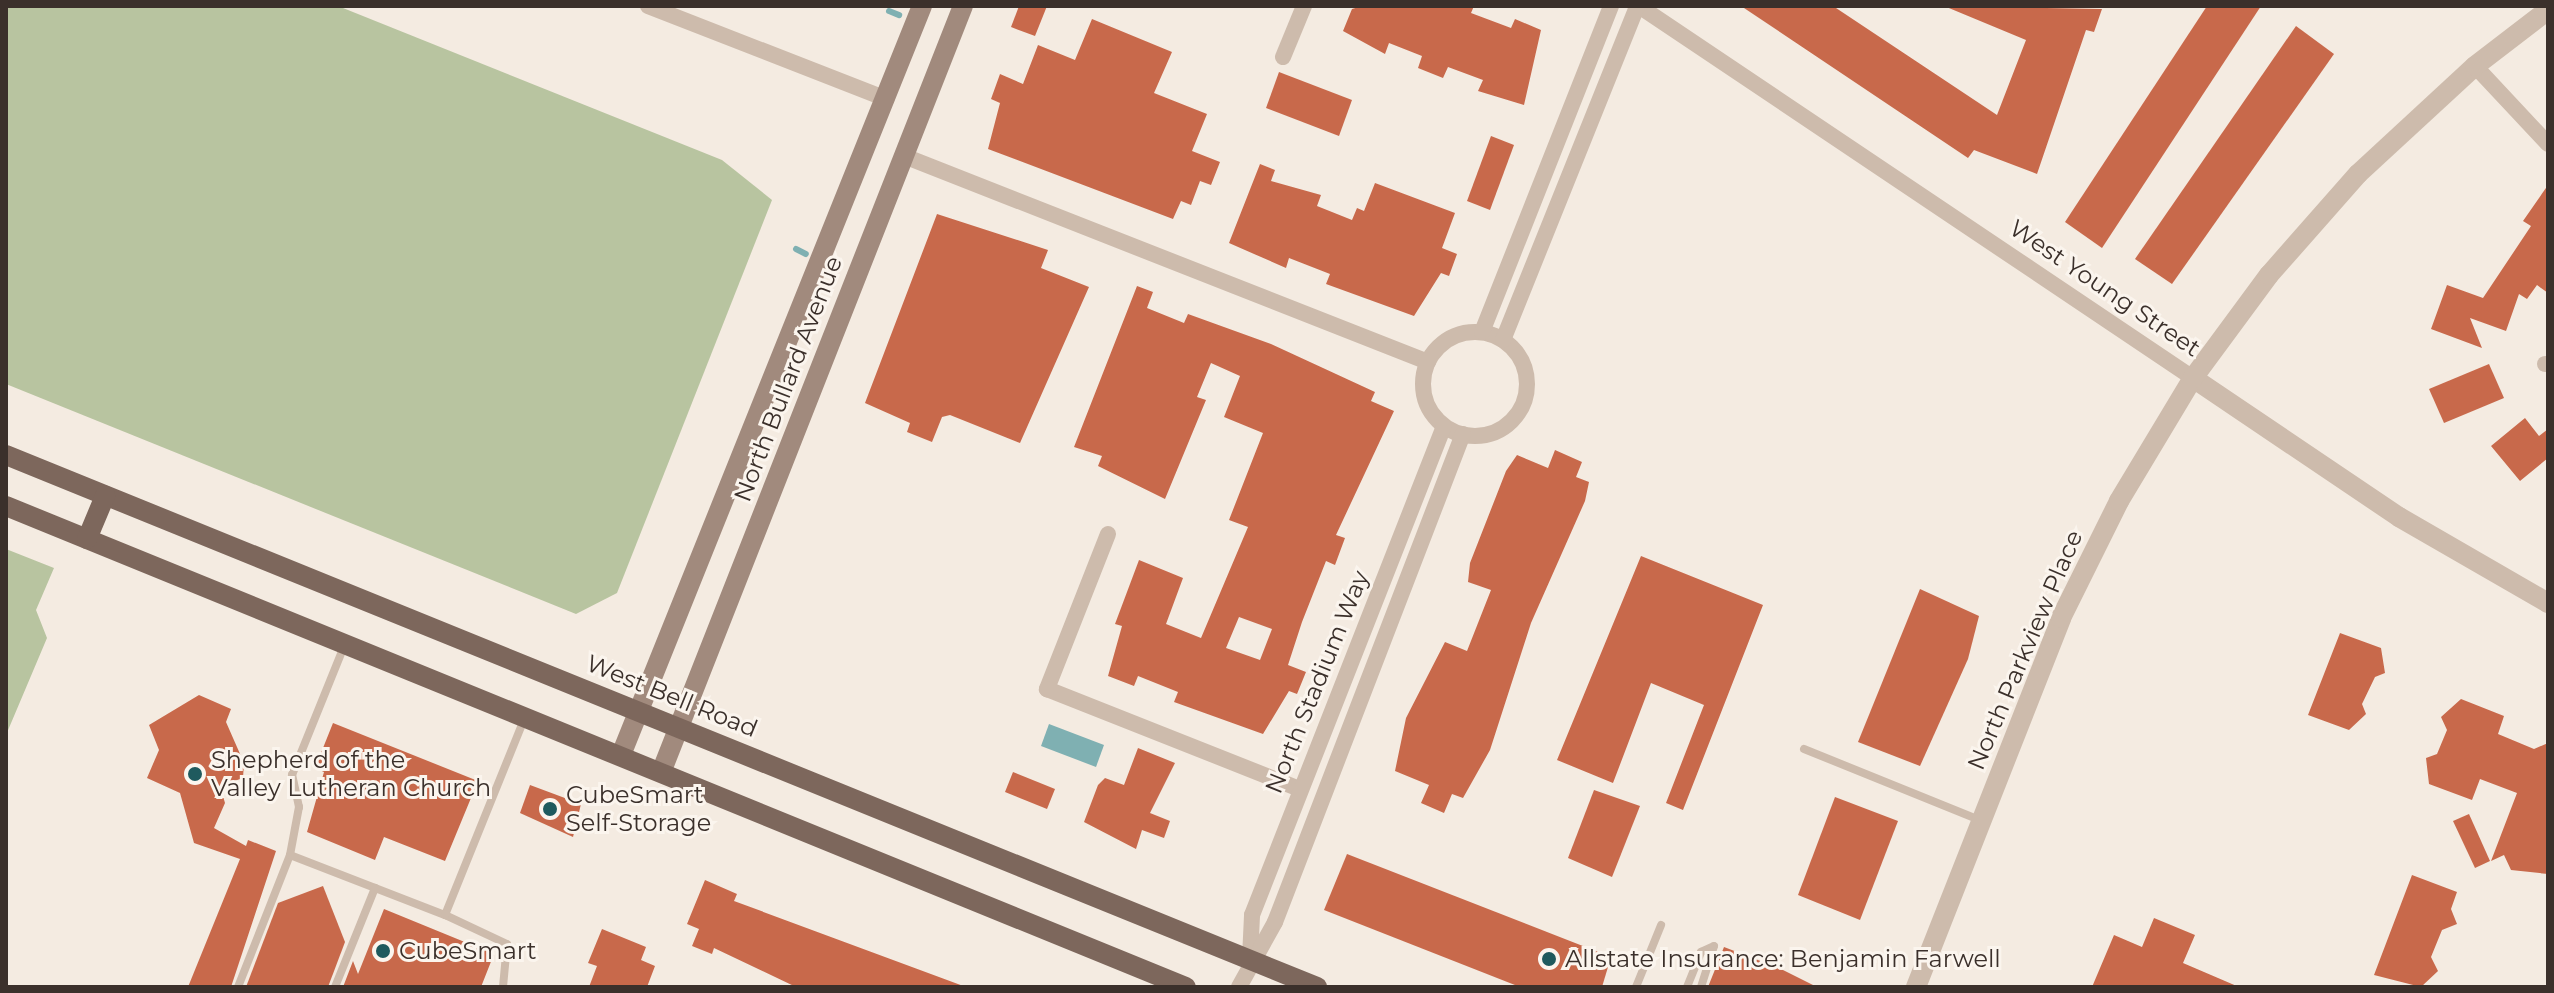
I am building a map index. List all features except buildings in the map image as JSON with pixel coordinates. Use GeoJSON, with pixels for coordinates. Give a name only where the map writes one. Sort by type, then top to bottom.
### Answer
{"type":"FeatureCollection","features":[{"type":"Feature","properties":{"kind":"main road","name":"North Bullard Avenue"},"geometry":{"type":"LineString","coordinates":[[621,755],[637,708],[922,6]]}},
{"type":"Feature","properties":{"kind":"main road","name":"North Bullard Avenue"},"geometry":{"type":"LineString","coordinates":[[662,770],[963,6]]}},
{"type":"Feature","properties":{"kind":"main road","name":"West Bell Road"},"geometry":{"type":"LineString","coordinates":[[6,455],[637,708],[1317,987]]}},
{"type":"Feature","properties":{"kind":"main road"},"geometry":{"type":"LineString","coordinates":[[87,539],[105,496]]}},
{"type":"Feature","properties":{"kind":"main road"},"geometry":{"type":"LineString","coordinates":[[6,506],[662,770],[1186,987]]}},
{"type":"Feature","properties":{"kind":"street"},"geometry":{"type":"LineString","coordinates":[[648,6],[886,99]]}},
{"type":"Feature","properties":{"kind":"street"},"geometry":{"type":"LineString","coordinates":[[1283,57],[1304,6]]}},
{"type":"Feature","properties":{"kind":"street"},"geometry":{"type":"LineString","coordinates":[[1482,332],[1611,6]]}},
{"type":"Feature","properties":{"kind":"street"},"geometry":{"type":"LineString","coordinates":[[1503,340],[1638,6]]}},
{"type":"Feature","properties":{"kind":"street","name":"West Young Street"},"geometry":{"type":"LineString","coordinates":[[1638,6],[2399,517],[2548,603]]}},
{"type":"Feature","properties":{"kind":"street","name":"North Parkview Place"},"geometry":{"type":"LineString","coordinates":[[1916,987],[2061,618],[2119,501],[2193,378],[2308,227],[2475,66],[2548,10]]}},
{"type":"Feature","properties":{"kind":"street"},"geometry":{"type":"LineString","coordinates":[[2475,66],[2548,144]]}},
{"type":"Feature","properties":{"kind":"street"},"geometry":{"type":"LineString","coordinates":[[904,156],[1428,362]]}},
{"type":"Feature","properties":{"kind":"street"},"geometry":{"type":"LineString","coordinates":[[1482,332],[1503,340],[1524,365],[1521,410],[1502,429],[1463,434],[1444,426],[1425,399],[1428,362],[1448,338],[1482,332]]}},
{"type":"Feature","properties":{"kind":"street","name":"North Stadium Way"},"geometry":{"type":"LineString","coordinates":[[1250,959],[1252,915],[1444,426]]}},
{"type":"Feature","properties":{"kind":"street","name":"North Stadium Way"},"geometry":{"type":"LineString","coordinates":[[1239,987],[1250,959],[1275,922],[1463,434]]}},
{"type":"Feature","properties":{"kind":"street"},"geometry":{"type":"LineString","coordinates":[[1108,534],[1047,689],[1300,789]]}},
{"type":"Feature","properties":{"kind":"lane"},"geometry":{"type":"LineString","coordinates":[[238,987],[290,855],[299,807],[292,775],[345,643]]}},
{"type":"Feature","properties":{"kind":"lane"},"geometry":{"type":"LineString","coordinates":[[445,915],[525,716]]}},
{"type":"Feature","properties":{"kind":"lane"},"geometry":{"type":"LineString","coordinates":[[1804,749],[1982,821]]}},
{"type":"Feature","properties":{"kind":"lane"},"geometry":{"type":"LineString","coordinates":[[290,855],[445,915],[507,944],[503,987]]}},
{"type":"Feature","properties":{"kind":"lane"},"geometry":{"type":"LineString","coordinates":[[335,987],[375,888]]}},
{"type":"Feature","properties":{"kind":"lane"},"geometry":{"type":"LineString","coordinates":[[1636,987],[1661,925]]}},
{"type":"Feature","properties":{"kind":"lane"},"geometry":{"type":"LineString","coordinates":[[1687,987],[1701,952],[1714,946],[1701,987]]}},
{"type":"Feature","properties":{"kind":"green space"},"geometry":{"type":"Polygon","coordinates":[[[6,6],[338,6],[722,160],[772,200],[617,593],[576,614],[6,384],[6,6]]]}},
{"type":"Feature","properties":{"kind":"green space"},"geometry":{"type":"Polygon","coordinates":[[[6,549],[54,568],[36,610],[47,638],[6,735],[6,549]]]}},
{"type":"Feature","properties":{"kind":"water"},"geometry":{"type":"Polygon","coordinates":[[[1049,724],[1104,745],[1096,767],[1041,746],[1049,724]]]}},
{"type":"Feature","properties":{"kind":"waterway"},"geometry":{"type":"LineString","coordinates":[[889,11],[899,15]]}},
{"type":"Feature","properties":{"kind":"waterway"},"geometry":{"type":"LineString","coordinates":[[796,249],[806,254]]}},
{"type":"Feature","properties":{"kind":"place","name":"Shepherd of the Valley Lutheran Church"},"geometry":{"type":"Point","coordinates":[195,774]}},
{"type":"Feature","properties":{"kind":"place","name":"CubeSmart Self-Storage"},"geometry":{"type":"Point","coordinates":[550,809]}},
{"type":"Feature","properties":{"kind":"place","name":"CubeSmart"},"geometry":{"type":"Point","coordinates":[383,951]}},
{"type":"Feature","properties":{"kind":"place","name":"Allstate Insurance: Benjamin Farwell"},"geometry":{"type":"Point","coordinates":[1549,959]}}]}
